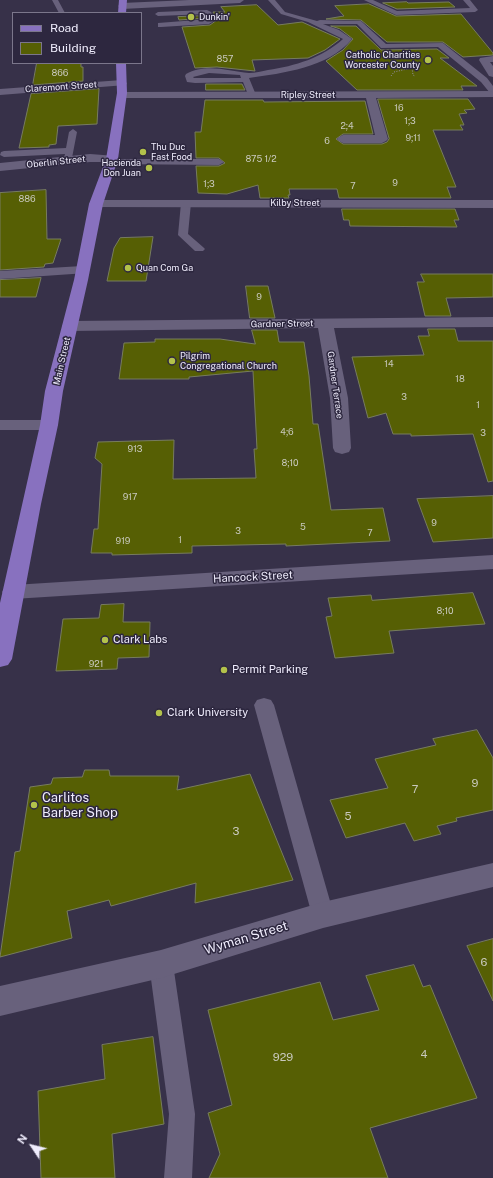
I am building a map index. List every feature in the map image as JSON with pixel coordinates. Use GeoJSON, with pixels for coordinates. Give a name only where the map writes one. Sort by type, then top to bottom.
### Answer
{"type":"FeatureCollection","features":[{"type":"Feature","properties":{"kind":"main road","name":"Main Street"},"geometry":{"type":"LineString","coordinates":[[0,659],[31,504],[50,425],[54,391],[70,326],[96,204],[111,160],[122,89],[121,64]]}},
{"type":"Feature","properties":{"kind":"street"},"geometry":{"type":"LineString","coordinates":[[123,6],[240,0]]}},
{"type":"Feature","properties":{"kind":"street"},"geometry":{"type":"LineString","coordinates":[[493,59],[484,60],[493,74]]}},
{"type":"Feature","properties":{"kind":"street","name":"Claremont Street"},"geometry":{"type":"LineString","coordinates":[[0,92],[122,89]]}},
{"type":"Feature","properties":{"kind":"street","name":"Ripley Street"},"geometry":{"type":"LineString","coordinates":[[122,89],[252,95],[493,94]]}},
{"type":"Feature","properties":{"kind":"street"},"geometry":{"type":"LineString","coordinates":[[343,139],[382,139],[370,94]]}},
{"type":"Feature","properties":{"kind":"street","name":"Oberlin Street"},"geometry":{"type":"LineString","coordinates":[[0,168],[69,156],[111,160]]}},
{"type":"Feature","properties":{"kind":"street","name":"Kilby Street"},"geometry":{"type":"LineString","coordinates":[[96,204],[493,204]]}},
{"type":"Feature","properties":{"kind":"street"},"geometry":{"type":"LineString","coordinates":[[0,275],[82,270]]}},
{"type":"Feature","properties":{"kind":"street","name":"Gardner Street"},"geometry":{"type":"LineString","coordinates":[[70,326],[493,322]]}},
{"type":"Feature","properties":{"kind":"street","name":"Gardner Terrace"},"geometry":{"type":"LineString","coordinates":[[325,323],[339,398],[342,448]]}},
{"type":"Feature","properties":{"kind":"street"},"geometry":{"type":"LineString","coordinates":[[0,425],[50,425]]}},
{"type":"Feature","properties":{"kind":"street","name":"Hancock Street"},"geometry":{"type":"LineString","coordinates":[[13,592],[493,562]]}},
{"type":"Feature","properties":{"kind":"street","name":"Wyman Street"},"geometry":{"type":"LineString","coordinates":[[0,1001],[161,964],[323,914],[493,875]]}},
{"type":"Feature","properties":{"kind":"lane"},"geometry":{"type":"LineString","coordinates":[[55,0],[61,12]]}},
{"type":"Feature","properties":{"kind":"lane"},"geometry":{"type":"LineString","coordinates":[[247,77],[231,71],[196,72],[189,76],[190,80],[195,81],[247,77],[275,71],[323,57],[339,48],[348,39],[310,21],[283,13],[271,0]]}},
{"type":"Feature","properties":{"kind":"lane"},"geometry":{"type":"LineString","coordinates":[[367,0],[396,13],[475,10]]}},
{"type":"Feature","properties":{"kind":"lane"},"geometry":{"type":"LineString","coordinates":[[389,18],[481,15],[466,0]]}},
{"type":"Feature","properties":{"kind":"lane"},"geometry":{"type":"LineString","coordinates":[[158,14],[207,12],[213,20],[209,22],[161,25]]}},
{"type":"Feature","properties":{"kind":"lane"},"geometry":{"type":"LineString","coordinates":[[310,21],[329,23],[359,22],[384,46],[440,45],[484,80],[493,90]]}},
{"type":"Feature","properties":{"kind":"lane"},"geometry":{"type":"LineString","coordinates":[[247,77],[252,95]]}},
{"type":"Feature","properties":{"kind":"lane"},"geometry":{"type":"LineString","coordinates":[[4,154],[69,156],[73,132]]}},
{"type":"Feature","properties":{"kind":"lane"},"geometry":{"type":"LineString","coordinates":[[111,160],[219,162]]}},
{"type":"Feature","properties":{"kind":"lane"},"geometry":{"type":"LineString","coordinates":[[186,203],[183,235],[199,249]]}},
{"type":"Feature","properties":{"kind":"lane"},"geometry":{"type":"LineString","coordinates":[[264,706],[323,914]]}},
{"type":"Feature","properties":{"kind":"lane"},"geometry":{"type":"LineString","coordinates":[[161,964],[182,1114],[178,1178]]}},
{"type":"Feature","properties":{"kind":"building"},"geometry":{"type":"Polygon","coordinates":[[[449,2],[455,7],[397,9],[383,3],[449,2]]]}},
{"type":"Feature","properties":{"kind":"building"},"geometry":{"type":"Polygon","coordinates":[[[369,4],[396,16],[461,14],[493,53],[493,55],[463,57],[443,42],[387,42],[361,20],[326,19],[344,16],[335,6],[369,4]]]}},
{"type":"Feature","properties":{"kind":"building"},"geometry":{"type":"Polygon","coordinates":[[[257,5],[278,25],[302,22],[340,39],[325,50],[308,58],[252,60],[255,71],[217,67],[195,68],[182,27],[210,25],[217,20],[213,12],[225,12],[221,7],[257,5]]]}},
{"type":"Feature","properties":{"kind":"building"},"geometry":{"type":"Polygon","coordinates":[[[205,16],[206,18],[179,20],[178,17],[205,16]]]}},
{"type":"Feature","properties":{"kind":"building"},"geometry":{"type":"Polygon","coordinates":[[[331,26],[356,26],[381,50],[437,49],[449,58],[440,58],[477,86],[461,86],[463,90],[357,90],[326,61],[343,50],[353,39],[340,29],[331,26]]]}},
{"type":"Feature","properties":{"kind":"building"},"geometry":{"type":"Polygon","coordinates":[[[37,64],[81,64],[81,67],[83,67],[83,81],[33,85],[37,64]]]}},
{"type":"Feature","properties":{"kind":"building"},"geometry":{"type":"Polygon","coordinates":[[[206,84],[242,84],[245,90],[206,90],[206,84]]]}},
{"type":"Feature","properties":{"kind":"building"},"geometry":{"type":"Polygon","coordinates":[[[99,89],[97,124],[58,126],[56,144],[49,145],[49,147],[19,148],[31,94],[99,89]]]}},
{"type":"Feature","properties":{"kind":"building"},"geometry":{"type":"Polygon","coordinates":[[[378,99],[468,99],[475,109],[464,110],[467,113],[459,114],[464,125],[460,125],[463,130],[433,130],[456,187],[447,187],[451,198],[339,198],[337,189],[289,189],[289,198],[260,198],[258,185],[227,194],[198,193],[196,166],[219,166],[225,163],[219,158],[196,158],[195,132],[201,132],[205,100],[263,100],[264,102],[365,101],[373,134],[343,134],[336,139],[343,144],[382,144],[387,142],[389,139],[378,99]]]}},
{"type":"Feature","properties":{"kind":"building"},"geometry":{"type":"Polygon","coordinates":[[[46,190],[47,239],[61,239],[53,263],[45,264],[44,267],[0,270],[0,193],[46,190]]]}},
{"type":"Feature","properties":{"kind":"building"},"geometry":{"type":"Polygon","coordinates":[[[342,209],[455,209],[459,220],[454,220],[457,227],[350,226],[349,220],[344,220],[342,209]]]}},
{"type":"Feature","properties":{"kind":"building"},"geometry":{"type":"Polygon","coordinates":[[[153,237],[146,281],[107,281],[114,248],[120,238],[153,237]]]}},
{"type":"Feature","properties":{"kind":"building"},"geometry":{"type":"Polygon","coordinates":[[[421,274],[493,274],[493,297],[446,298],[451,316],[425,316],[417,282],[424,282],[421,274]]]}},
{"type":"Feature","properties":{"kind":"building"},"geometry":{"type":"Polygon","coordinates":[[[41,278],[36,297],[0,297],[0,280],[41,278]]]}},
{"type":"Feature","properties":{"kind":"building"},"geometry":{"type":"Polygon","coordinates":[[[246,286],[268,286],[275,318],[250,318],[246,286]]]}},
{"type":"Feature","properties":{"kind":"building"},"geometry":{"type":"Polygon","coordinates":[[[428,329],[455,329],[458,341],[493,341],[493,481],[488,482],[473,434],[411,436],[411,434],[393,434],[386,413],[368,418],[352,357],[424,355],[418,336],[429,336],[428,329]]]}},
{"type":"Feature","properties":{"kind":"building"},"geometry":{"type":"Polygon","coordinates":[[[252,330],[277,330],[279,342],[304,342],[309,376],[313,424],[318,424],[331,510],[383,508],[390,541],[286,546],[286,544],[192,546],[192,553],[112,555],[112,553],[91,553],[94,529],[98,529],[102,464],[95,458],[98,442],[174,440],[173,479],[256,478],[254,449],[257,449],[253,371],[189,377],[189,379],[119,379],[124,343],[155,342],[155,339],[220,339],[255,344],[252,330]]]}},
{"type":"Feature","properties":{"kind":"building"},"geometry":{"type":"Polygon","coordinates":[[[493,496],[493,538],[433,542],[417,499],[493,496]]]}},
{"type":"Feature","properties":{"kind":"building"},"geometry":{"type":"Polygon","coordinates":[[[473,593],[485,624],[389,631],[394,653],[335,658],[326,617],[332,616],[328,598],[371,595],[372,600],[473,593]]]}},
{"type":"Feature","properties":{"kind":"building","name":"Clark Labs"},"geometry":{"type":"Polygon","coordinates":[[[124,604],[123,622],[150,622],[149,657],[118,658],[117,669],[56,671],[63,619],[99,618],[101,605],[124,604]]]}},
{"type":"Feature","properties":{"kind":"building"},"geometry":{"type":"Polygon","coordinates":[[[477,730],[493,758],[493,810],[456,818],[457,821],[437,826],[441,834],[414,841],[405,823],[346,838],[330,800],[388,788],[375,759],[436,745],[433,739],[477,730]]]}},
{"type":"Feature","properties":{"kind":"building"},"geometry":{"type":"Polygon","coordinates":[[[85,770],[109,770],[110,776],[179,776],[177,790],[250,774],[293,880],[195,903],[196,883],[111,906],[109,900],[67,911],[72,938],[0,957],[15,852],[20,851],[30,787],[51,784],[53,778],[82,777],[85,770]]]}},
{"type":"Feature","properties":{"kind":"building"},"geometry":{"type":"Polygon","coordinates":[[[493,939],[493,1001],[467,946],[493,939]]]}},
{"type":"Feature","properties":{"kind":"building"},"geometry":{"type":"Polygon","coordinates":[[[414,965],[423,987],[430,985],[477,1098],[370,1128],[388,1178],[209,1178],[220,1154],[208,1113],[232,1105],[208,1010],[320,982],[333,1020],[379,1010],[366,976],[414,965]]]}},
{"type":"Feature","properties":{"kind":"building"},"geometry":{"type":"Polygon","coordinates":[[[153,1037],[164,1124],[112,1134],[115,1178],[41,1178],[38,1091],[105,1079],[102,1045],[153,1037]]]}},
{"type":"Feature","properties":{"kind":"place","name":"Dunkin'"},"geometry":{"type":"Point","coordinates":[191,17]}},
{"type":"Feature","properties":{"kind":"place","name":"Catholic Charities Worcester County"},"geometry":{"type":"Point","coordinates":[428,60]}},
{"type":"Feature","properties":{"kind":"place","name":"Thu Duc Fast Food"},"geometry":{"type":"Point","coordinates":[143,152]}},
{"type":"Feature","properties":{"kind":"place","name":"Hacienda Don Juan"},"geometry":{"type":"Point","coordinates":[149,168]}},
{"type":"Feature","properties":{"kind":"place","name":"Quan Com Ga"},"geometry":{"type":"Point","coordinates":[128,268]}},
{"type":"Feature","properties":{"kind":"place","name":"Pilgrim Congregational Church"},"geometry":{"type":"Point","coordinates":[172,361]}},
{"type":"Feature","properties":{"kind":"place","name":"Clark Labs"},"geometry":{"type":"Point","coordinates":[105,640]}},
{"type":"Feature","properties":{"kind":"place","name":"Permit Parking"},"geometry":{"type":"Point","coordinates":[224,670]}},
{"type":"Feature","properties":{"kind":"place","name":"Clark University"},"geometry":{"type":"Point","coordinates":[159,713]}},
{"type":"Feature","properties":{"kind":"place","name":"Carlitos Barber Shop"},"geometry":{"type":"Point","coordinates":[34,805]}}]}
